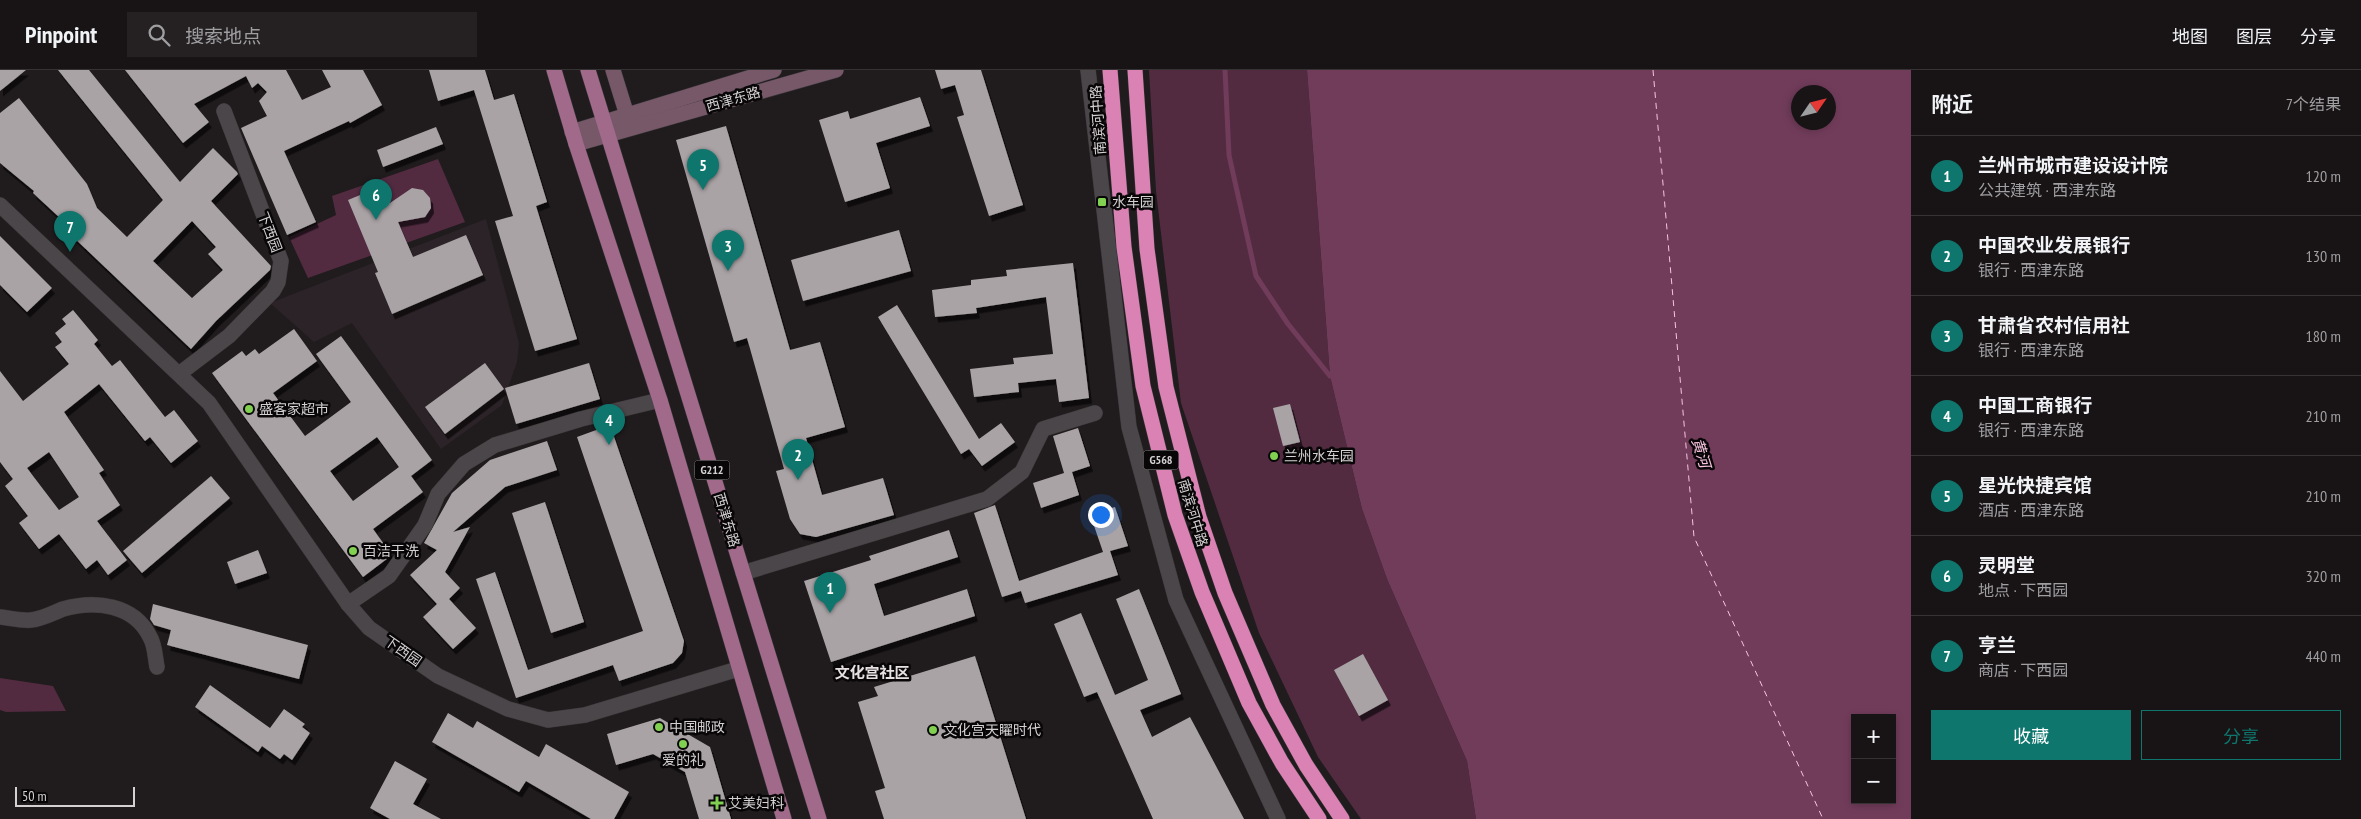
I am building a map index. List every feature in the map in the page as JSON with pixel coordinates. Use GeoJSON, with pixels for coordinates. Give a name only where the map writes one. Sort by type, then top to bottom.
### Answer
{"type":"FeatureCollection","features":[{"type":"Feature","properties":{"kind":"highway","name":"南滨河中路"},"geometry":{"type":"LineString","coordinates":[[1110,70],[1124,248],[1143,386],[1175,515],[1202,592],[1249,703],[1282,763],[1319,819]]}},
{"type":"Feature","properties":{"kind":"highway","name":"南滨河中路"},"geometry":{"type":"LineString","coordinates":[[1134,70],[1148,249],[1166,388],[1199,517],[1226,594],[1273,705],[1306,765],[1342,819]]}},
{"type":"Feature","properties":{"kind":"main road","name":"G212"},"geometry":{"type":"LineString","coordinates":[[554,70],[574,138],[660,400],[738,669],[784,819]]}},
{"type":"Feature","properties":{"kind":"main road","name":"西津东路"},"geometry":{"type":"LineString","coordinates":[[588,70],[819,819]]}},
{"type":"Feature","properties":{"kind":"main road"},"geometry":{"type":"LineString","coordinates":[[613,70],[629,122]]}},
{"type":"Feature","properties":{"kind":"main road","name":"西津东路"},"geometry":{"type":"LineString","coordinates":[[629,122],[774,70]]}},
{"type":"Feature","properties":{"kind":"main road","name":"西津东路"},"geometry":{"type":"LineString","coordinates":[[574,138],[629,122],[836,70]]}},
{"type":"Feature","properties":{"kind":"street"},"geometry":{"type":"LineString","coordinates":[[1088,70],[1130,427],[1176,600],[1269,804],[1278,819]]}},
{"type":"Feature","properties":{"kind":"street","name":"下西园"},"geometry":{"type":"LineString","coordinates":[[179,374],[229,336],[273,291],[281,272],[281,262],[224,111]]}},
{"type":"Feature","properties":{"kind":"street","name":"下西园"},"geometry":{"type":"LineString","coordinates":[[0,205],[209,403],[348,604],[369,628],[438,676],[508,709],[548,720],[585,715],[738,669]]}},
{"type":"Feature","properties":{"kind":"street"},"geometry":{"type":"LineString","coordinates":[[348,604],[389,576],[425,525],[438,494],[464,464],[495,445],[581,419],[660,400]]}},
{"type":"Feature","properties":{"kind":"street"},"geometry":{"type":"LineString","coordinates":[[743,573],[987,499],[1022,472],[1043,428],[1095,413]]}},
{"type":"Feature","properties":{"kind":"street"},"geometry":{"type":"LineString","coordinates":[[0,618],[31,620],[65,609],[107,604],[131,615],[141,623],[151,638],[158,666]]}},
{"type":"Feature","properties":{"kind":"shaded area","name":"兰州水车园"},"geometry":{"type":"Polygon","coordinates":[[[1149,70],[1307,70],[1330,376],[1362,509],[1387,579],[1467,761],[1476,819],[1361,819],[1318,757],[1259,633],[1181,403],[1156,191],[1149,70]]]}},
{"type":"Feature","properties":{"kind":"shaded area"},"geometry":{"type":"Polygon","coordinates":[[[438,159],[465,222],[308,278],[289,237],[336,215],[332,196],[438,159]]]}},
{"type":"Feature","properties":{"kind":"shaded area"},"geometry":{"type":"Polygon","coordinates":[[[486,219],[519,343],[517,362],[502,405],[441,449],[352,323],[314,342],[270,303],[486,219]]]}},
{"type":"Feature","properties":{"kind":"shaded area"},"geometry":{"type":"Polygon","coordinates":[[[0,678],[53,686],[66,711],[6,712],[0,710],[0,678]]]}},
{"type":"Feature","properties":{"kind":"water","name":"黄河"},"geometry":{"type":"Polygon","coordinates":[[[1307,70],[1911,70],[1911,819],[1476,819],[1467,761],[1387,579],[1362,509],[1330,376],[1307,70]]]}},
{"type":"Feature","properties":{"kind":"building"},"geometry":{"type":"Polygon","coordinates":[[[0,70],[26,70],[0,91],[0,70]]]}},
{"type":"Feature","properties":{"kind":"building"},"geometry":{"type":"Polygon","coordinates":[[[58,70],[89,70],[180,182],[213,148],[238,174],[211,201],[271,266],[270,270],[216,321],[191,349],[70,234],[73,230],[33,193],[34,191],[0,163],[0,113],[19,98],[87,184],[97,208],[127,237],[163,200],[58,70]],[[192,221],[153,261],[192,298],[223,270],[208,254],[216,247],[192,221]]]}},
{"type":"Feature","properties":{"kind":"building"},"geometry":{"type":"Polygon","coordinates":[[[125,70],[286,70],[302,100],[331,87],[322,70],[363,70],[382,105],[350,123],[349,121],[284,151],[316,222],[287,235],[241,128],[267,116],[259,101],[267,92],[258,83],[252,88],[246,76],[194,104],[209,122],[183,143],[125,70]]]}},
{"type":"Feature","properties":{"kind":"building"},"geometry":{"type":"Polygon","coordinates":[[[429,70],[485,70],[494,100],[514,94],[547,202],[536,206],[577,339],[535,351],[495,221],[513,216],[474,90],[438,101],[429,70]]]}},
{"type":"Feature","properties":{"kind":"building"},"geometry":{"type":"Polygon","coordinates":[[[935,70],[981,70],[1023,205],[989,216],[957,117],[964,115],[955,85],[941,89],[935,70]]]}},
{"type":"Feature","properties":{"kind":"building"},"geometry":{"type":"Polygon","coordinates":[[[920,97],[930,126],[876,143],[890,188],[845,202],[819,120],[848,111],[850,119],[920,97]]]}},
{"type":"Feature","properties":{"kind":"building"},"geometry":{"type":"Polygon","coordinates":[[[726,126],[790,350],[820,342],[845,427],[806,438],[822,495],[883,478],[894,515],[816,537],[800,534],[790,519],[776,471],[784,469],[747,338],[734,342],[676,140],[726,126]]]}},
{"type":"Feature","properties":{"kind":"building"},"geometry":{"type":"Polygon","coordinates":[[[436,127],[443,144],[383,167],[377,150],[436,127]]]}},
{"type":"Feature","properties":{"kind":"building"},"geometry":{"type":"Polygon","coordinates":[[[382,186],[390,203],[412,188],[423,190],[430,198],[431,208],[425,217],[398,222],[413,257],[466,235],[483,275],[392,314],[375,273],[378,272],[348,200],[382,186]]]}},
{"type":"Feature","properties":{"kind":"building"},"geometry":{"type":"Polygon","coordinates":[[[899,230],[911,271],[803,301],[791,260],[899,230]]]}},
{"type":"Feature","properties":{"kind":"building"},"geometry":{"type":"Polygon","coordinates":[[[0,236],[52,288],[27,312],[0,285],[0,236]]]}},
{"type":"Feature","properties":{"kind":"building"},"geometry":{"type":"Polygon","coordinates":[[[1073,263],[1089,398],[1059,402],[1056,379],[1018,383],[1019,392],[974,397],[970,369],[1014,364],[1013,358],[1053,354],[1046,297],[976,308],[977,313],[935,317],[932,290],[971,285],[971,280],[1007,276],[1006,270],[1073,263]]]}},
{"type":"Feature","properties":{"kind":"building"},"geometry":{"type":"Polygon","coordinates":[[[897,305],[979,439],[1001,423],[1015,442],[982,466],[969,449],[961,454],[878,317],[897,305]]]}},
{"type":"Feature","properties":{"kind":"building"},"geometry":{"type":"Polygon","coordinates":[[[73,310],[98,340],[94,344],[112,366],[120,360],[165,417],[174,410],[198,441],[171,463],[150,437],[145,441],[99,384],[64,412],[104,470],[99,473],[120,505],[97,521],[127,560],[108,575],[97,560],[86,569],[59,534],[39,549],[19,523],[28,516],[5,486],[13,479],[0,462],[0,371],[23,401],[69,364],[55,347],[62,342],[55,333],[66,324],[62,319],[73,310]],[[49,452],[27,468],[59,510],[79,497],[49,452]]]}},
{"type":"Feature","properties":{"kind":"building"},"geometry":{"type":"Polygon","coordinates":[[[294,329],[317,361],[273,393],[305,436],[351,402],[316,354],[341,336],[432,460],[411,476],[423,492],[373,529],[392,555],[363,577],[212,373],[242,351],[246,356],[255,349],[259,354],[294,329]],[[377,437],[330,471],[353,501],[399,467],[377,437]]]}},
{"type":"Feature","properties":{"kind":"building"},"geometry":{"type":"Polygon","coordinates":[[[485,363],[504,389],[445,434],[425,407],[485,363]]]}},
{"type":"Feature","properties":{"kind":"building"},"geometry":{"type":"Polygon","coordinates":[[[589,363],[600,399],[516,424],[505,388],[589,363]]]}},
{"type":"Feature","properties":{"kind":"building"},"geometry":{"type":"Polygon","coordinates":[[[1290,404],[1300,442],[1283,446],[1273,408],[1290,404]]]}},
{"type":"Feature","properties":{"kind":"building"},"geometry":{"type":"Polygon","coordinates":[[[610,425],[684,641],[682,653],[673,663],[619,681],[613,665],[516,698],[476,579],[495,572],[528,670],[643,631],[577,437],[610,425]]]}},
{"type":"Feature","properties":{"kind":"building"},"geometry":{"type":"Polygon","coordinates":[[[1078,428],[1090,466],[1072,472],[1079,495],[1041,508],[1033,483],[1064,473],[1053,436],[1078,428]]]}},
{"type":"Feature","properties":{"kind":"building"},"geometry":{"type":"Polygon","coordinates":[[[547,441],[557,470],[505,487],[453,532],[470,527],[445,572],[460,588],[449,599],[476,628],[453,649],[423,617],[437,604],[410,575],[437,550],[424,543],[452,493],[490,460],[547,441]]]}},
{"type":"Feature","properties":{"kind":"building"},"geometry":{"type":"Polygon","coordinates":[[[211,476],[230,498],[142,573],[123,551],[211,476]]]}},
{"type":"Feature","properties":{"kind":"building"},"geometry":{"type":"Polygon","coordinates":[[[545,502],[584,622],[551,633],[512,513],[545,502]]]}},
{"type":"Feature","properties":{"kind":"building"},"geometry":{"type":"Polygon","coordinates":[[[995,505],[1019,581],[1103,552],[1090,514],[1115,507],[1128,546],[1110,551],[1118,575],[1025,603],[1021,591],[1002,597],[974,513],[995,505]]]}},
{"type":"Feature","properties":{"kind":"building"},"geometry":{"type":"Polygon","coordinates":[[[949,530],[958,557],[874,584],[884,616],[967,589],[975,616],[831,662],[804,581],[871,560],[869,556],[949,530]]]}},
{"type":"Feature","properties":{"kind":"building"},"geometry":{"type":"Polygon","coordinates":[[[258,550],[267,573],[235,584],[227,562],[258,550]]]}},
{"type":"Feature","properties":{"kind":"building"},"geometry":{"type":"Polygon","coordinates":[[[1139,589],[1181,694],[1140,710],[1152,737],[1190,717],[1244,819],[1153,819],[1097,692],[1084,697],[1054,624],[1081,613],[1115,695],[1148,680],[1116,599],[1139,589]]]}},
{"type":"Feature","properties":{"kind":"building"},"geometry":{"type":"Polygon","coordinates":[[[153,604],[308,645],[299,679],[167,645],[171,630],[154,625],[150,619],[153,604]]]}},
{"type":"Feature","properties":{"kind":"building"},"geometry":{"type":"Polygon","coordinates":[[[1363,654],[1388,700],[1359,716],[1334,670],[1363,654]]]}},
{"type":"Feature","properties":{"kind":"building","name":"文化宫天矅时代"},"geometry":{"type":"Polygon","coordinates":[[[975,656],[1026,819],[884,819],[875,791],[885,788],[858,702],[878,696],[874,687],[975,656]]]}},
{"type":"Feature","properties":{"kind":"building"},"geometry":{"type":"Polygon","coordinates":[[[210,685],[270,728],[284,709],[305,724],[302,727],[310,733],[292,760],[284,754],[280,759],[262,746],[258,752],[195,707],[210,685]]]}},
{"type":"Feature","properties":{"kind":"building"},"geometry":{"type":"Polygon","coordinates":[[[448,713],[473,728],[477,721],[539,757],[546,744],[629,792],[614,819],[591,819],[526,781],[519,792],[432,742],[448,713]]]}},
{"type":"Feature","properties":{"kind":"building"},"geometry":{"type":"Polygon","coordinates":[[[660,718],[710,747],[731,819],[699,819],[685,772],[653,754],[616,765],[607,734],[660,718]]]}},
{"type":"Feature","properties":{"kind":"building"},"geometry":{"type":"Polygon","coordinates":[[[395,761],[427,779],[413,804],[441,819],[390,819],[370,808],[395,761]]]}},
{"type":"Feature","properties":{"kind":"waterway"},"geometry":{"type":"LineString","coordinates":[[1225,70],[1229,155],[1256,276],[1288,324],[1330,376]]}},
{"type":"Feature","properties":{"kind":"ferry route"},"geometry":{"type":"LineString","coordinates":[[1653,70],[1694,537],[1823,819]]}},
{"type":"Feature","properties":{"kind":"place","name":"星光快捷宾馆"},"geometry":{"type":"Point","coordinates":[703,190]}},
{"type":"Feature","properties":{"kind":"place","name":"水车园"},"geometry":{"type":"Point","coordinates":[1102,202]}},
{"type":"Feature","properties":{"kind":"place","name":"灵明堂"},"geometry":{"type":"Point","coordinates":[376,220]}},
{"type":"Feature","properties":{"kind":"place","name":"亨兰"},"geometry":{"type":"Point","coordinates":[70,252]}},
{"type":"Feature","properties":{"kind":"place","name":"甘肃省农村信用社"},"geometry":{"type":"Point","coordinates":[728,271]}},
{"type":"Feature","properties":{"kind":"place","name":"盛客家超市"},"geometry":{"type":"Point","coordinates":[249,409]}},
{"type":"Feature","properties":{"kind":"place","name":"中国工商银行"},"geometry":{"type":"Point","coordinates":[609,445]}},
{"type":"Feature","properties":{"kind":"place","name":"兰州水车园"},"geometry":{"type":"Point","coordinates":[1274,456]}},
{"type":"Feature","properties":{"kind":"place","name":"中国农业发展银行"},"geometry":{"type":"Point","coordinates":[798,480]}},
{"type":"Feature","properties":{"kind":"place","name":"百洁干洗"},"geometry":{"type":"Point","coordinates":[353,551]}},
{"type":"Feature","properties":{"kind":"place","name":"兰州市城市建设设计院"},"geometry":{"type":"Point","coordinates":[830,613]}},
{"type":"Feature","properties":{"kind":"place","name":"中国邮政"},"geometry":{"type":"Point","coordinates":[659,727]}},
{"type":"Feature","properties":{"kind":"place","name":"文化宫天矅时代"},"geometry":{"type":"Point","coordinates":[933,730]}},
{"type":"Feature","properties":{"kind":"place","name":"爱的礼"},"geometry":{"type":"Point","coordinates":[683,744]}},
{"type":"Feature","properties":{"kind":"place","name":"艾美妇科"},"geometry":{"type":"Point","coordinates":[717,803]}},
{"type":"Feature","properties":{"kind":"district","name":"文化宫社区"},"geometry":{"type":"Point","coordinates":[872,673]}}]}
